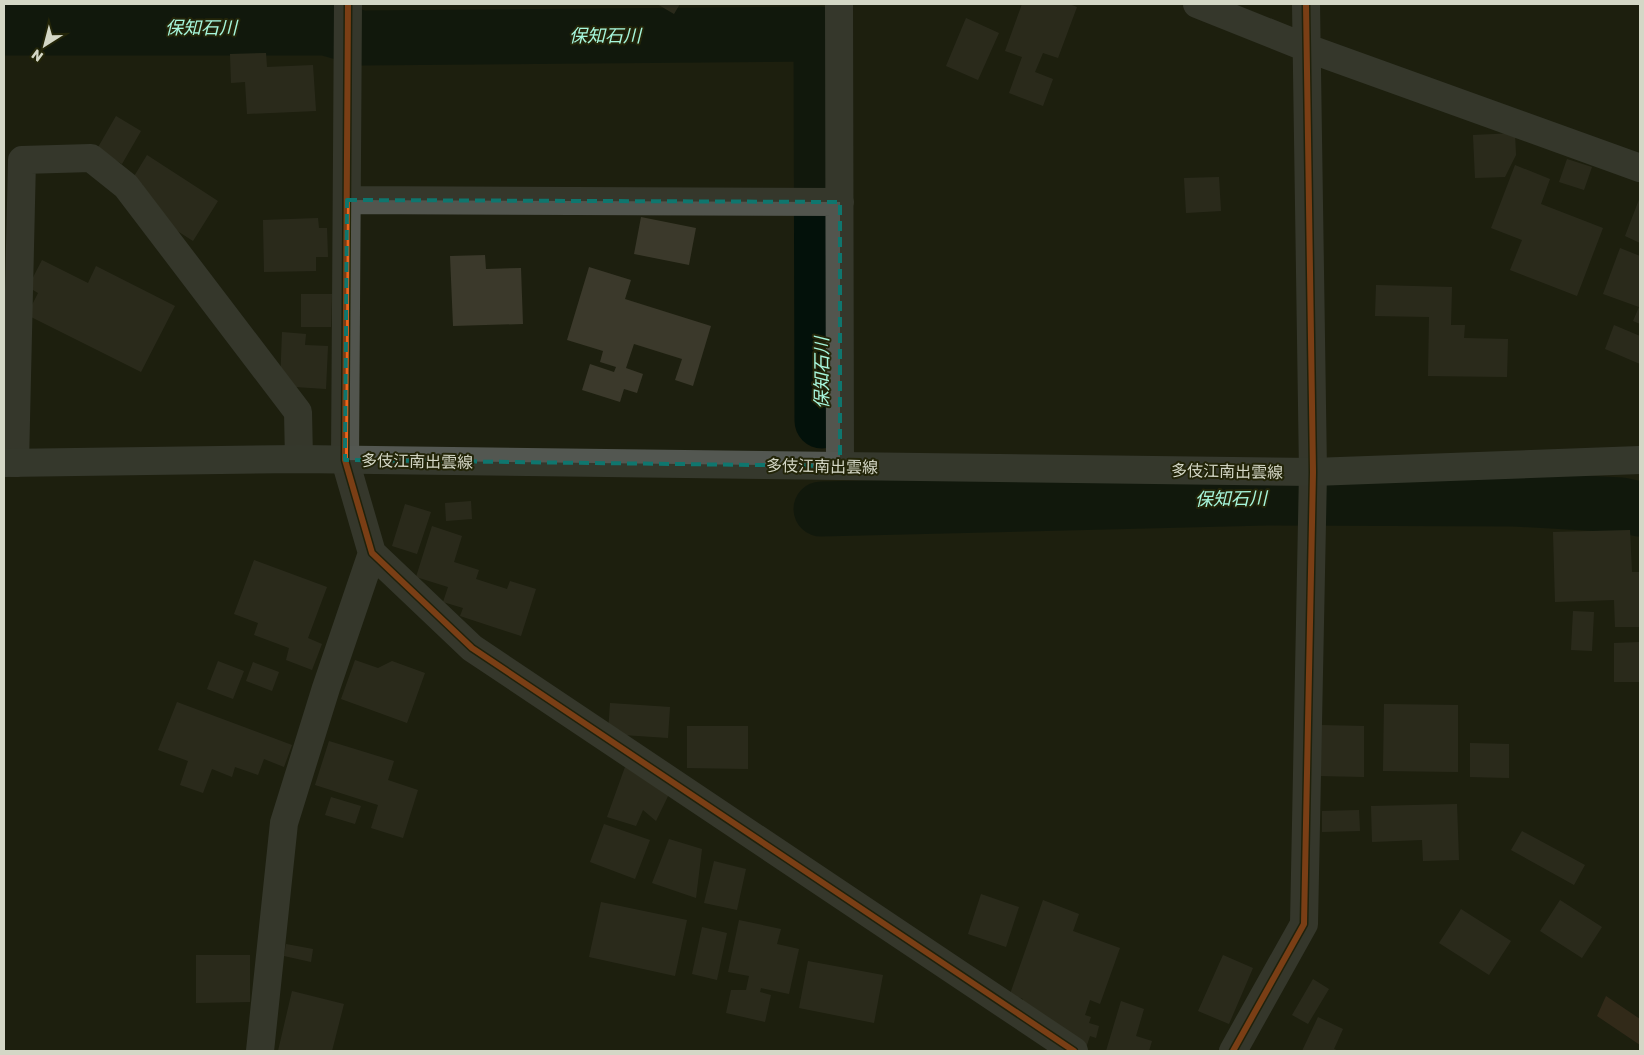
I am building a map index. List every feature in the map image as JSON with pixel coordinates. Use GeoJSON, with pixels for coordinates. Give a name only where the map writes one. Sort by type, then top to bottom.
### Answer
{"type":"FeatureCollection","features":[{"type":"Feature","properties":{"kind":"main road","name":"多伎江南出雲線"},"geometry":{"type":"LineString","coordinates":[[10,463],[345,460],[1312,472],[1640,460]]}},
{"type":"Feature","properties":{"kind":"street"},"geometry":{"type":"LineString","coordinates":[[348,4],[345,460],[372,553],[472,648],[1074,1051]]}},
{"type":"Feature","properties":{"kind":"street"},"geometry":{"type":"LineString","coordinates":[[839,4],[840,466]]}},
{"type":"Feature","properties":{"kind":"street"},"geometry":{"type":"LineString","coordinates":[[1197,4],[1307,48],[1640,168]]}},
{"type":"Feature","properties":{"kind":"street"},"geometry":{"type":"LineString","coordinates":[[1233,1051],[1304,924],[1312,472],[1306,4]]}},
{"type":"Feature","properties":{"kind":"street"},"geometry":{"type":"LineString","coordinates":[[10,463],[22,160],[91,158],[126,186],[298,412],[299,460]]}},
{"type":"Feature","properties":{"kind":"street"},"geometry":{"type":"LineString","coordinates":[[347,200],[840,202]]}},
{"type":"Feature","properties":{"kind":"street"},"geometry":{"type":"LineString","coordinates":[[260,1051],[284,823],[326,688],[372,553]]}},
{"type":"Feature","properties":{"kind":"highlighted area"},"geometry":{"type":"Polygon","coordinates":[[[347,200],[840,202],[840,466],[345,460],[347,200]]]}},
{"type":"Feature","properties":{"kind":"shaded area"},"geometry":{"type":"Polygon","coordinates":[[[1606,996],[1640,1019],[1640,1045],[1597,1016],[1606,996]]]}},
{"type":"Feature","properties":{"kind":"building"},"geometry":{"type":"Polygon","coordinates":[[[657,4],[680,4],[674,14],[657,4]]]}},
{"type":"Feature","properties":{"kind":"building"},"geometry":{"type":"Polygon","coordinates":[[[1022,4],[1069,4],[1077,7],[1058,58],[1043,53],[1035,72],[1053,79],[1043,106],[1009,93],[1022,57],[1005,51],[1022,4]]]}},
{"type":"Feature","properties":{"kind":"building"},"geometry":{"type":"Polygon","coordinates":[[[966,18],[999,33],[978,80],[946,66],[966,18]]]}},
{"type":"Feature","properties":{"kind":"building"},"geometry":{"type":"Polygon","coordinates":[[[266,53],[267,67],[313,65],[316,111],[247,114],[245,82],[231,83],[230,54],[266,53]]]}},
{"type":"Feature","properties":{"kind":"building"},"geometry":{"type":"Polygon","coordinates":[[[116,116],[141,131],[122,164],[97,149],[116,116]]]}},
{"type":"Feature","properties":{"kind":"building"},"geometry":{"type":"Polygon","coordinates":[[[1515,133],[1516,155],[1505,177],[1475,178],[1473,135],[1515,133]]]}},
{"type":"Feature","properties":{"kind":"building"},"geometry":{"type":"Polygon","coordinates":[[[147,155],[218,201],[193,241],[132,202],[143,185],[133,178],[147,155]]]}},
{"type":"Feature","properties":{"kind":"building"},"geometry":{"type":"Polygon","coordinates":[[[1567,159],[1592,167],[1584,190],[1559,182],[1567,159]]]}},
{"type":"Feature","properties":{"kind":"building"},"geometry":{"type":"Polygon","coordinates":[[[1515,165],[1550,179],[1541,204],[1603,228],[1577,296],[1510,270],[1522,240],[1491,228],[1515,165]]]}},
{"type":"Feature","properties":{"kind":"building"},"geometry":{"type":"Polygon","coordinates":[[[1219,177],[1221,211],[1186,213],[1184,178],[1219,177]]]}},
{"type":"Feature","properties":{"kind":"building"},"geometry":{"type":"Polygon","coordinates":[[[1640,197],[1640,243],[1625,236],[1640,197]]]}},
{"type":"Feature","properties":{"kind":"building"},"geometry":{"type":"Polygon","coordinates":[[[641,217],[696,228],[689,265],[634,254],[641,217]]]}},
{"type":"Feature","properties":{"kind":"building"},"geometry":{"type":"Polygon","coordinates":[[[318,218],[319,228],[327,228],[328,257],[316,257],[316,271],[264,272],[263,220],[318,218]]]}},
{"type":"Feature","properties":{"kind":"building"},"geometry":{"type":"Polygon","coordinates":[[[1620,248],[1640,256],[1640,324],[1633,321],[1639,307],[1603,294],[1620,248]]]}},
{"type":"Feature","properties":{"kind":"building"},"geometry":{"type":"Polygon","coordinates":[[[485,255],[486,269],[521,268],[523,324],[453,326],[450,256],[485,255]]]}},
{"type":"Feature","properties":{"kind":"building"},"geometry":{"type":"Polygon","coordinates":[[[42,260],[88,283],[96,266],[175,306],[141,372],[27,315],[38,293],[28,287],[42,260]]]}},
{"type":"Feature","properties":{"kind":"building"},"geometry":{"type":"Polygon","coordinates":[[[589,267],[631,280],[625,299],[711,326],[693,386],[675,380],[682,359],[634,344],[626,368],[643,374],[637,393],[624,389],[620,402],[582,390],[590,364],[614,372],[616,367],[600,362],[603,351],[567,340],[589,267]]]}},
{"type":"Feature","properties":{"kind":"building"},"geometry":{"type":"Polygon","coordinates":[[[1376,285],[1452,287],[1451,325],[1465,325],[1464,338],[1508,339],[1507,377],[1428,376],[1429,317],[1375,316],[1376,285]]]}},
{"type":"Feature","properties":{"kind":"building"},"geometry":{"type":"Polygon","coordinates":[[[301,294],[332,294],[331,327],[301,327],[301,294]]]}},
{"type":"Feature","properties":{"kind":"building"},"geometry":{"type":"Polygon","coordinates":[[[1614,325],[1640,336],[1640,364],[1605,349],[1614,325]]]}},
{"type":"Feature","properties":{"kind":"building"},"geometry":{"type":"Polygon","coordinates":[[[282,332],[306,334],[305,345],[328,346],[326,389],[280,386],[282,332]]]}},
{"type":"Feature","properties":{"kind":"building"},"geometry":{"type":"Polygon","coordinates":[[[471,501],[472,519],[446,521],[445,503],[471,501]]]}},
{"type":"Feature","properties":{"kind":"building"},"geometry":{"type":"Polygon","coordinates":[[[405,504],[431,512],[417,554],[392,546],[405,504]]]}},
{"type":"Feature","properties":{"kind":"building"},"geometry":{"type":"Polygon","coordinates":[[[432,526],[462,536],[454,562],[479,570],[476,579],[507,589],[510,581],[536,589],[521,636],[460,616],[463,608],[443,602],[448,587],[416,577],[432,526]]]}},
{"type":"Feature","properties":{"kind":"building"},"geometry":{"type":"Polygon","coordinates":[[[1630,530],[1632,572],[1640,572],[1640,627],[1615,627],[1614,600],[1555,602],[1553,532],[1630,530]]]}},
{"type":"Feature","properties":{"kind":"building"},"geometry":{"type":"Polygon","coordinates":[[[254,560],[327,587],[308,638],[322,644],[312,670],[286,660],[289,648],[254,635],[258,623],[234,614],[254,560]]]}},
{"type":"Feature","properties":{"kind":"building"},"geometry":{"type":"Polygon","coordinates":[[[1573,611],[1594,612],[1592,651],[1571,650],[1573,611]]]}},
{"type":"Feature","properties":{"kind":"building"},"geometry":{"type":"Polygon","coordinates":[[[1640,642],[1640,682],[1614,682],[1614,643],[1640,642]]]}},
{"type":"Feature","properties":{"kind":"building"},"geometry":{"type":"Polygon","coordinates":[[[355,660],[378,668],[392,661],[425,673],[407,723],[341,699],[355,660]]]}},
{"type":"Feature","properties":{"kind":"building"},"geometry":{"type":"Polygon","coordinates":[[[218,661],[244,671],[233,699],[207,689],[218,661]]]}},
{"type":"Feature","properties":{"kind":"building"},"geometry":{"type":"Polygon","coordinates":[[[253,662],[279,672],[272,691],[246,681],[253,662]]]}},
{"type":"Feature","properties":{"kind":"building"},"geometry":{"type":"Polygon","coordinates":[[[177,702],[292,745],[284,767],[264,759],[258,775],[235,767],[232,777],[212,769],[203,793],[180,785],[188,761],[158,750],[177,702]]]}},
{"type":"Feature","properties":{"kind":"building"},"geometry":{"type":"Polygon","coordinates":[[[610,703],[670,707],[668,738],[608,734],[610,703]]]}},
{"type":"Feature","properties":{"kind":"building"},"geometry":{"type":"Polygon","coordinates":[[[1384,704],[1458,705],[1458,772],[1383,771],[1384,704]]]}},
{"type":"Feature","properties":{"kind":"building"},"geometry":{"type":"Polygon","coordinates":[[[1320,725],[1364,726],[1364,777],[1320,776],[1320,725]]]}},
{"type":"Feature","properties":{"kind":"building"},"geometry":{"type":"Polygon","coordinates":[[[687,726],[748,726],[748,769],[687,768],[687,726]]]}},
{"type":"Feature","properties":{"kind":"building"},"geometry":{"type":"Polygon","coordinates":[[[329,741],[394,761],[388,780],[418,790],[403,838],[371,828],[378,805],[315,785],[329,741]]]}},
{"type":"Feature","properties":{"kind":"building"},"geometry":{"type":"Polygon","coordinates":[[[1470,743],[1509,744],[1509,778],[1470,777],[1470,743]]]}},
{"type":"Feature","properties":{"kind":"building"},"geometry":{"type":"Polygon","coordinates":[[[625,767],[669,794],[656,821],[643,810],[636,826],[607,817],[625,767]]]}},
{"type":"Feature","properties":{"kind":"building"},"geometry":{"type":"Polygon","coordinates":[[[331,797],[361,806],[355,824],[325,815],[331,797]]]}},
{"type":"Feature","properties":{"kind":"building"},"geometry":{"type":"Polygon","coordinates":[[[1457,804],[1459,860],[1423,861],[1422,840],[1372,842],[1371,806],[1457,804]]]}},
{"type":"Feature","properties":{"kind":"building"},"geometry":{"type":"Polygon","coordinates":[[[1359,810],[1360,831],[1322,832],[1322,811],[1359,810]]]}},
{"type":"Feature","properties":{"kind":"building"},"geometry":{"type":"Polygon","coordinates":[[[604,824],[650,840],[635,879],[590,862],[604,824]]]}},
{"type":"Feature","properties":{"kind":"building"},"geometry":{"type":"Polygon","coordinates":[[[1522,831],[1585,865],[1574,885],[1511,850],[1522,831]]]}},
{"type":"Feature","properties":{"kind":"building"},"geometry":{"type":"Polygon","coordinates":[[[669,839],[702,849],[696,898],[652,883],[669,839]]]}},
{"type":"Feature","properties":{"kind":"building"},"geometry":{"type":"Polygon","coordinates":[[[714,861],[746,869],[737,910],[704,903],[714,861]]]}},
{"type":"Feature","properties":{"kind":"building"},"geometry":{"type":"Polygon","coordinates":[[[981,894],[1019,907],[1006,947],[968,934],[981,894]]]}},
{"type":"Feature","properties":{"kind":"building"},"geometry":{"type":"Polygon","coordinates":[[[1043,900],[1079,914],[1073,931],[1120,948],[1100,1004],[1090,1000],[1085,1015],[1091,1017],[1089,1023],[1099,1026],[1096,1038],[1090,1036],[1087,1045],[1052,1033],[1018,1013],[1023,999],[1010,994],[1043,900]]]}},
{"type":"Feature","properties":{"kind":"building"},"geometry":{"type":"Polygon","coordinates":[[[1560,900],[1602,927],[1582,958],[1540,931],[1560,900]]]}},
{"type":"Feature","properties":{"kind":"building"},"geometry":{"type":"Polygon","coordinates":[[[601,902],[687,920],[675,976],[589,957],[601,902]]]}},
{"type":"Feature","properties":{"kind":"building"},"geometry":{"type":"Polygon","coordinates":[[[1461,909],[1511,941],[1489,975],[1439,943],[1461,909]]]}},
{"type":"Feature","properties":{"kind":"building"},"geometry":{"type":"Polygon","coordinates":[[[739,920],[781,929],[777,944],[799,949],[789,994],[761,988],[760,992],[771,995],[765,1022],[726,1013],[731,990],[746,990],[749,976],[728,972],[739,920]]]}},
{"type":"Feature","properties":{"kind":"building"},"geometry":{"type":"Polygon","coordinates":[[[702,927],[727,933],[717,980],[692,974],[702,927]]]}},
{"type":"Feature","properties":{"kind":"building"},"geometry":{"type":"Polygon","coordinates":[[[286,944],[313,949],[311,962],[284,956],[286,944]]]}},
{"type":"Feature","properties":{"kind":"building"},"geometry":{"type":"Polygon","coordinates":[[[196,955],[250,955],[250,1002],[196,1003],[196,955]]]}},
{"type":"Feature","properties":{"kind":"building"},"geometry":{"type":"Polygon","coordinates":[[[1223,955],[1253,968],[1229,1024],[1198,1011],[1223,955]]]}},
{"type":"Feature","properties":{"kind":"building"},"geometry":{"type":"Polygon","coordinates":[[[808,961],[883,975],[874,1023],[799,1008],[808,961]]]}},
{"type":"Feature","properties":{"kind":"building"},"geometry":{"type":"Polygon","coordinates":[[[1313,979],[1329,989],[1308,1024],[1292,1015],[1313,979]]]}},
{"type":"Feature","properties":{"kind":"building"},"geometry":{"type":"Polygon","coordinates":[[[292,991],[344,1004],[332,1051],[278,1051],[292,991]]]}},
{"type":"Feature","properties":{"kind":"building"},"geometry":{"type":"Polygon","coordinates":[[[1121,1001],[1144,1009],[1136,1036],[1152,1041],[1149,1051],[1106,1051],[1121,1001]]]}},
{"type":"Feature","properties":{"kind":"building"},"geometry":{"type":"Polygon","coordinates":[[[1318,1017],[1343,1029],[1334,1049],[1339,1051],[1302,1051],[1318,1017]]]}},
{"type":"Feature","properties":{"kind":"waterway","name":"保知石川"},"geometry":{"type":"LineString","coordinates":[[4,28],[326,28],[361,38],[821,34],[822,421]]}},
{"type":"Feature","properties":{"kind":"waterway","name":"保知石川"},"geometry":{"type":"LineString","coordinates":[[821,509],[1267,498],[1514,499],[1621,505],[1640,509]]}},
{"type":"Feature","properties":{"kind":"cycle path"},"geometry":{"type":"LineString","coordinates":[[348,4],[345,460],[372,553],[472,648],[1074,1051]]}},
{"type":"Feature","properties":{"kind":"cycle path"},"geometry":{"type":"LineString","coordinates":[[1233,1051],[1304,924],[1313,472],[1306,4]]}}]}
